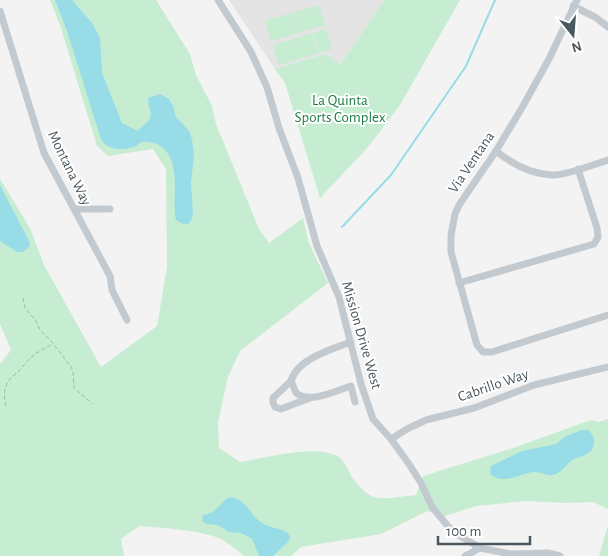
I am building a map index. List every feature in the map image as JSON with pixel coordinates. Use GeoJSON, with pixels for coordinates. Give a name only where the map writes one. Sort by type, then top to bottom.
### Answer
{"type":"FeatureCollection","features":[{"type":"Feature","properties":{"kind":"street","name":"Mission Drive West"},"geometry":{"type":"LineString","coordinates":[[218,0],[251,52],[267,87],[279,128],[298,178],[317,246],[340,297],[367,403],[373,419],[391,439],[421,483],[432,507],[452,530],[480,548],[511,554],[548,553],[560,556]]}},
{"type":"Feature","properties":{"kind":"street"},"geometry":{"type":"LineString","coordinates":[[575,3],[608,28]]}},
{"type":"Feature","properties":{"kind":"street","name":"Via Ventana"},"geometry":{"type":"LineString","coordinates":[[575,3],[549,59],[496,151],[459,205],[452,223],[452,252],[459,283],[481,350],[492,352],[608,315]]}},
{"type":"Feature","properties":{"kind":"street","name":"Montana Way"},"geometry":{"type":"LineString","coordinates":[[0,11],[44,153],[110,276],[112,290],[127,320]]}},
{"type":"Feature","properties":{"kind":"street"},"geometry":{"type":"LineString","coordinates":[[496,151],[508,161],[530,171],[553,175],[608,160]]}},
{"type":"Feature","properties":{"kind":"street"},"geometry":{"type":"LineString","coordinates":[[459,283],[594,244],[598,237],[597,228],[578,169]]}},
{"type":"Feature","properties":{"kind":"street"},"geometry":{"type":"LineString","coordinates":[[75,209],[110,209]]}},
{"type":"Feature","properties":{"kind":"street"},"geometry":{"type":"LineString","coordinates":[[351,342],[311,359],[295,372],[291,381],[273,398],[272,402],[275,407],[282,408],[350,386],[355,402]]}},
{"type":"Feature","properties":{"kind":"street","name":"Cabrillo Way"},"geometry":{"type":"LineString","coordinates":[[391,439],[426,420],[481,406],[534,386],[608,367]]}},
{"type":"Feature","properties":{"kind":"street"},"geometry":{"type":"LineString","coordinates":[[291,381],[293,389],[298,395],[313,397]]}},
{"type":"Feature","properties":{"kind":"street"},"geometry":{"type":"LineString","coordinates":[[466,556],[480,548]]}},
{"type":"Feature","properties":{"kind":"path"},"geometry":{"type":"LineString","coordinates":[[23,298],[27,312],[36,321],[41,332],[54,344],[71,367],[74,388],[92,404]]}},
{"type":"Feature","properties":{"kind":"path"},"geometry":{"type":"LineString","coordinates":[[6,406],[4,397],[11,378],[18,372],[26,360],[54,344]]}},
{"type":"Feature","properties":{"kind":"shaded area"},"geometry":{"type":"Polygon","coordinates":[[[229,0],[384,0],[341,64],[325,54],[275,69],[229,0]]]}},
{"type":"Feature","properties":{"kind":"green space"},"geometry":{"type":"Polygon","coordinates":[[[50,0],[156,0],[190,54],[196,75],[212,106],[216,124],[259,229],[269,243],[303,218],[309,243],[328,283],[240,351],[228,377],[218,422],[219,448],[240,462],[304,451],[329,453],[341,459],[352,477],[366,492],[380,498],[387,498],[416,495],[423,476],[513,448],[591,420],[599,422],[608,419],[608,509],[593,502],[527,501],[476,506],[445,516],[427,511],[381,534],[301,547],[291,556],[244,556],[221,539],[203,533],[139,526],[121,539],[124,556],[0,556],[0,364],[11,350],[0,324],[0,179],[30,228],[44,265],[101,367],[157,326],[167,267],[166,169],[153,149],[108,156],[97,146],[61,28],[50,0]]]}},
{"type":"Feature","properties":{"kind":"green space","name":"La Quinta Sports Complex"},"geometry":{"type":"Polygon","coordinates":[[[384,0],[460,0],[400,105],[369,146],[320,198],[285,83],[275,69],[325,54],[341,64],[384,0]]]}},
{"type":"Feature","properties":{"kind":"green space"},"geometry":{"type":"Polygon","coordinates":[[[319,5],[325,25],[271,41],[265,21],[291,13],[294,19],[292,13],[319,5]]]}},
{"type":"Feature","properties":{"kind":"green space"},"geometry":{"type":"Polygon","coordinates":[[[326,29],[332,49],[319,53],[313,33],[326,29]]]}},
{"type":"Feature","properties":{"kind":"green space"},"geometry":{"type":"Polygon","coordinates":[[[312,33],[318,53],[279,65],[273,45],[285,41],[286,43],[286,41],[312,33]]]}},
{"type":"Feature","properties":{"kind":"green space"},"geometry":{"type":"Polygon","coordinates":[[[608,525],[608,556],[599,556],[608,525]]]}},
{"type":"Feature","properties":{"kind":"water"},"geometry":{"type":"Polygon","coordinates":[[[55,0],[72,0],[92,23],[100,38],[102,73],[122,123],[138,131],[151,117],[148,98],[160,94],[169,99],[176,117],[189,131],[194,155],[191,183],[193,214],[188,224],[183,224],[176,220],[174,168],[165,150],[157,144],[146,142],[141,142],[131,148],[117,149],[108,146],[101,139],[67,31],[55,0]]]}},
{"type":"Feature","properties":{"kind":"water"},"geometry":{"type":"Polygon","coordinates":[[[0,185],[30,243],[28,248],[22,252],[17,252],[0,241],[0,185]]]}},
{"type":"Feature","properties":{"kind":"water"},"geometry":{"type":"Polygon","coordinates":[[[582,430],[588,430],[592,434],[594,445],[592,449],[587,454],[571,461],[556,474],[548,475],[534,472],[501,479],[490,474],[491,466],[522,451],[556,444],[566,436],[582,430]]]}},
{"type":"Feature","properties":{"kind":"water"},"geometry":{"type":"Polygon","coordinates":[[[230,497],[240,500],[261,523],[288,533],[289,541],[273,556],[259,556],[252,539],[241,533],[229,532],[218,525],[203,522],[202,516],[213,512],[230,497]]]}},
{"type":"Feature","properties":{"kind":"waterway"},"geometry":{"type":"LineString","coordinates":[[342,227],[391,175],[466,66],[495,0]]}}]}
